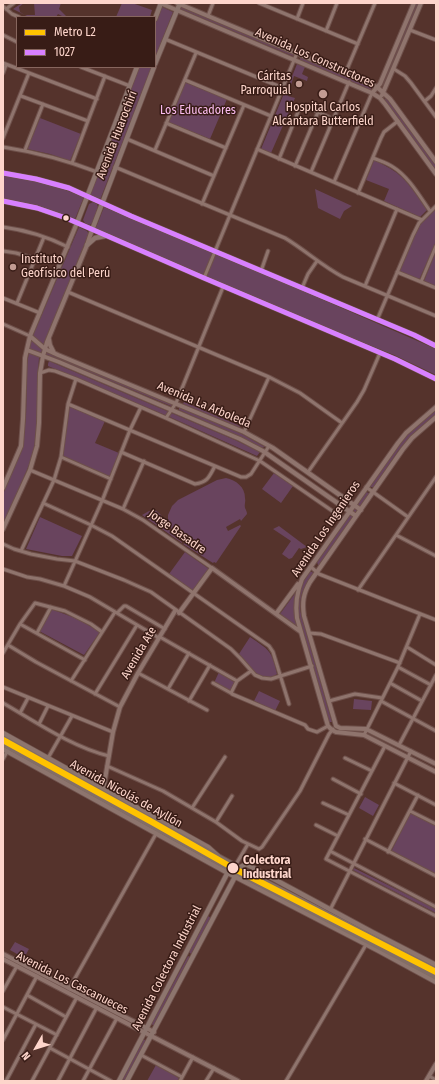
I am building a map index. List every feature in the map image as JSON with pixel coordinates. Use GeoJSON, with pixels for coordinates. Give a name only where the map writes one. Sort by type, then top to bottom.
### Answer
{"type":"FeatureCollection","features":[{"type":"Feature","properties":{"kind":"main road"},"geometry":{"type":"LineString","coordinates":[[156,16],[161,3]]}},
{"type":"Feature","properties":{"kind":"main road"},"geometry":{"type":"LineString","coordinates":[[156,62],[177,10],[178,3]]}},
{"type":"Feature","properties":{"kind":"main road","name":"Avenida Huarochirí"},"geometry":{"type":"LineString","coordinates":[[77,223],[137,68]]}},
{"type":"Feature","properties":{"kind":"main road","name":"Avenida Huarochirí"},"geometry":{"type":"LineString","coordinates":[[92,230],[154,68]]}},
{"type":"Feature","properties":{"kind":"main road"},"geometry":{"type":"LineString","coordinates":[[3,173],[47,181],[69,188],[87,197],[414,335],[436,346]]}},
{"type":"Feature","properties":{"kind":"main road"},"geometry":{"type":"LineString","coordinates":[[3,201],[37,208],[56,214],[402,362],[436,379]]}},
{"type":"Feature","properties":{"kind":"main road"},"geometry":{"type":"LineString","coordinates":[[87,245],[95,238],[106,236]]}},
{"type":"Feature","properties":{"kind":"main road"},"geometry":{"type":"LineString","coordinates":[[3,733],[9,746]]}},
{"type":"Feature","properties":{"kind":"main road","name":"Avenida Nicolás de Ayllón"},"geometry":{"type":"LineString","coordinates":[[3,738],[9,746],[234,870],[369,938],[408,951],[435,965]]}},
{"type":"Feature","properties":{"kind":"main road","name":"Avenida Nicolás de Ayllón"},"geometry":{"type":"LineString","coordinates":[[3,744],[47,759],[158,829],[219,857],[234,870],[390,949],[436,977]]}},
{"type":"Feature","properties":{"kind":"main road","name":"Avenida Nicolás de Ayllón"},"geometry":{"type":"LineString","coordinates":[[9,746],[102,793]]}},
{"type":"Feature","properties":{"kind":"main road"},"geometry":{"type":"LineString","coordinates":[[102,793],[208,847],[219,857]]}},
{"type":"Feature","properties":{"kind":"main road","name":"Avenida Nicolás de Ayllón"},"geometry":{"type":"LineString","coordinates":[[234,870],[246,864],[329,912],[369,938],[379,951],[436,982]]}},
{"type":"Feature","properties":{"kind":"main road","name":"Avenida Colectora Industrial"},"geometry":{"type":"LineString","coordinates":[[119,1081],[206,914],[234,870]]}},
{"type":"Feature","properties":{"kind":"main road","name":"Avenida Colectora Industrial"},"geometry":{"type":"LineString","coordinates":[[127,1081],[213,918],[234,870]]}},
{"type":"Feature","properties":{"kind":"main road","name":"Avenida Nicolás de Ayllón"},"geometry":{"type":"LineString","coordinates":[[270,887],[329,912]]}},
{"type":"Feature","properties":{"kind":"main road"},"geometry":{"type":"LineString","coordinates":[[206,914],[213,918]]}},
{"type":"Feature","properties":{"kind":"main road"},"geometry":{"type":"LineString","coordinates":[[379,951],[390,949],[408,951]]}},
{"type":"Feature","properties":{"kind":"main road","name":"Avenida Nicolás de Ayllón"},"geometry":{"type":"LineString","coordinates":[[390,949],[435,965]]}},
{"type":"Feature","properties":{"kind":"main road"},"geometry":{"type":"LineString","coordinates":[[185,954],[192,958]]}},
{"type":"Feature","properties":{"kind":"street"},"geometry":{"type":"LineString","coordinates":[[6,9],[14,3]]}},
{"type":"Feature","properties":{"kind":"street","name":"Avenida Los Constructores"},"geometry":{"type":"LineString","coordinates":[[161,3],[372,93],[380,98],[436,174]]}},
{"type":"Feature","properties":{"kind":"street","name":"Avenida Los Constructores"},"geometry":{"type":"LineString","coordinates":[[178,3],[376,87],[390,99],[436,161]]}},
{"type":"Feature","properties":{"kind":"street"},"geometry":{"type":"LineString","coordinates":[[208,16],[213,3]]}},
{"type":"Feature","properties":{"kind":"street"},"geometry":{"type":"LineString","coordinates":[[259,3],[358,44]]}},
{"type":"Feature","properties":{"kind":"street"},"geometry":{"type":"LineString","coordinates":[[297,19],[303,3]]}},
{"type":"Feature","properties":{"kind":"street"},"geometry":{"type":"LineString","coordinates":[[326,31],[337,3]]}},
{"type":"Feature","properties":{"kind":"street"},"geometry":{"type":"LineString","coordinates":[[345,74],[375,3]]}},
{"type":"Feature","properties":{"kind":"street"},"geometry":{"type":"LineString","coordinates":[[334,182],[372,93],[380,84],[414,3]]}},
{"type":"Feature","properties":{"kind":"street"},"geometry":{"type":"LineString","coordinates":[[380,98],[384,93],[422,3]]}},
{"type":"Feature","properties":{"kind":"street"},"geometry":{"type":"LineString","coordinates":[[3,6],[17,16]]}},
{"type":"Feature","properties":{"kind":"street"},"geometry":{"type":"LineString","coordinates":[[410,30],[435,39]]}},
{"type":"Feature","properties":{"kind":"street"},"geometry":{"type":"LineString","coordinates":[[3,35],[16,42]]}},
{"type":"Feature","properties":{"kind":"street"},"geometry":{"type":"LineString","coordinates":[[165,39],[283,88]]}},
{"type":"Feature","properties":{"kind":"street"},"geometry":{"type":"LineString","coordinates":[[154,150],[196,53]]}},
{"type":"Feature","properties":{"kind":"street"},"geometry":{"type":"LineString","coordinates":[[204,278],[297,54]]}},
{"type":"Feature","properties":{"kind":"street"},"geometry":{"type":"LineString","coordinates":[[3,73],[5,64],[97,99]]}},
{"type":"Feature","properties":{"kind":"street"},"geometry":{"type":"LineString","coordinates":[[83,68],[130,86]]}},
{"type":"Feature","properties":{"kind":"street"},"geometry":{"type":"LineString","coordinates":[[394,69],[405,76],[436,117]]}},
{"type":"Feature","properties":{"kind":"street"},"geometry":{"type":"LineString","coordinates":[[3,138],[29,73]]}},
{"type":"Feature","properties":{"kind":"street"},"geometry":{"type":"LineString","coordinates":[[72,163],[106,76]]}},
{"type":"Feature","properties":{"kind":"street"},"geometry":{"type":"LineString","coordinates":[[185,80],[271,116]]}},
{"type":"Feature","properties":{"kind":"street"},"geometry":{"type":"LineString","coordinates":[[311,172],[349,82]]}},
{"type":"Feature","properties":{"kind":"street"},"geometry":{"type":"LineString","coordinates":[[425,101],[431,96],[436,88]]}},
{"type":"Feature","properties":{"kind":"street"},"geometry":{"type":"LineString","coordinates":[[20,96],[88,121]]}},
{"type":"Feature","properties":{"kind":"street"},"geometry":{"type":"LineString","coordinates":[[25,150],[43,104]]}},
{"type":"Feature","properties":{"kind":"street"},"geometry":{"type":"LineString","coordinates":[[202,204],[244,105]]}},
{"type":"Feature","properties":{"kind":"street"},"geometry":{"type":"LineString","coordinates":[[279,159],[300,107],[302,106],[329,117]]}},
{"type":"Feature","properties":{"kind":"street"},"geometry":{"type":"LineString","coordinates":[[295,166],[318,112]]}},
{"type":"Feature","properties":{"kind":"street"},"geometry":{"type":"LineString","coordinates":[[358,193],[384,132],[398,121]]}},
{"type":"Feature","properties":{"kind":"street"},"geometry":{"type":"LineString","coordinates":[[166,123],[226,148]]}},
{"type":"Feature","properties":{"kind":"street"},"geometry":{"type":"LineString","coordinates":[[127,138],[214,176]]}},
{"type":"Feature","properties":{"kind":"street"},"geometry":{"type":"LineString","coordinates":[[3,147],[48,155],[97,172]]}},
{"type":"Feature","properties":{"kind":"street"},"geometry":{"type":"LineString","coordinates":[[258,149],[422,220]]}},
{"type":"Feature","properties":{"kind":"street"},"geometry":{"type":"LineString","coordinates":[[373,158],[401,173],[430,212]]}},
{"type":"Feature","properties":{"kind":"street"},"geometry":{"type":"LineString","coordinates":[[115,167],[285,238],[297,245],[331,271],[436,316]]}},
{"type":"Feature","properties":{"kind":"street"},"geometry":{"type":"LineString","coordinates":[[377,320],[419,223],[436,206]]}},
{"type":"Feature","properties":{"kind":"street"},"geometry":{"type":"LineString","coordinates":[[365,286],[397,209]]}},
{"type":"Feature","properties":{"kind":"street","name":"Avenida Huarochirí"},"geometry":{"type":"LineString","coordinates":[[3,488],[5,477],[21,446],[25,358],[30,336],[77,223]]}},
{"type":"Feature","properties":{"kind":"street"},"geometry":{"type":"LineString","coordinates":[[3,227],[14,228],[44,237],[68,247]]}},
{"type":"Feature","properties":{"kind":"street","name":"Avenida Huarochirí"},"geometry":{"type":"LineString","coordinates":[[3,529],[30,470],[36,452],[42,356],[92,230]]}},
{"type":"Feature","properties":{"kind":"street"},"geometry":{"type":"LineString","coordinates":[[17,303],[36,260],[44,237]]}},
{"type":"Feature","properties":{"kind":"street"},"geometry":{"type":"LineString","coordinates":[[421,282],[436,246]]}},
{"type":"Feature","properties":{"kind":"street"},"geometry":{"type":"LineString","coordinates":[[3,251],[16,253],[36,260]]}},
{"type":"Feature","properties":{"kind":"street"},"geometry":{"type":"LineString","coordinates":[[261,271],[268,251]]}},
{"type":"Feature","properties":{"kind":"street"},"geometry":{"type":"LineString","coordinates":[[302,288],[308,274],[317,261]]}},
{"type":"Feature","properties":{"kind":"street"},"geometry":{"type":"LineString","coordinates":[[397,272],[436,288]]}},
{"type":"Feature","properties":{"kind":"street"},"geometry":{"type":"LineString","coordinates":[[166,418],[176,403],[223,286]]}},
{"type":"Feature","properties":{"kind":"street"},"geometry":{"type":"LineString","coordinates":[[68,292],[269,377],[300,393],[342,422]]}},
{"type":"Feature","properties":{"kind":"street"},"geometry":{"type":"LineString","coordinates":[[3,298],[40,313]]}},
{"type":"Feature","properties":{"kind":"street"},"geometry":{"type":"LineString","coordinates":[[3,324],[30,336]]}},
{"type":"Feature","properties":{"kind":"street","name":"Avenida La Arboleda"},"geometry":{"type":"LineString","coordinates":[[30,336],[45,348],[58,355],[244,432],[269,446],[308,472],[360,510]]}},
{"type":"Feature","properties":{"kind":"street"},"geometry":{"type":"LineString","coordinates":[[49,337],[50,346],[53,352],[58,355]]}},
{"type":"Feature","properties":{"kind":"street","name":"Avenida La Arboleda"},"geometry":{"type":"LineString","coordinates":[[27,350],[59,362],[240,439],[265,452],[356,516]]}},
{"type":"Feature","properties":{"kind":"street"},"geometry":{"type":"LineString","coordinates":[[308,472],[357,402],[364,390],[380,353]]}},
{"type":"Feature","properties":{"kind":"street"},"geometry":{"type":"LineString","coordinates":[[40,373],[49,370],[54,371],[141,407],[260,461],[344,519]]}},
{"type":"Feature","properties":{"kind":"street"},"geometry":{"type":"LineString","coordinates":[[244,432],[269,377]]}},
{"type":"Feature","properties":{"kind":"street"},"geometry":{"type":"LineString","coordinates":[[21,551],[54,480],[60,457],[68,404],[76,380]]}},
{"type":"Feature","properties":{"kind":"street"},"geometry":{"type":"LineString","coordinates":[[68,404],[241,477],[251,474],[269,446]]}},
{"type":"Feature","properties":{"kind":"street"},"geometry":{"type":"LineString","coordinates":[[64,586],[141,407]]}},
{"type":"Feature","properties":{"kind":"street","name":"Avenida Los Ingenieros"},"geometry":{"type":"LineString","coordinates":[[328,726],[297,618],[295,606],[299,585],[366,487],[402,438],[436,407]]}},
{"type":"Feature","properties":{"kind":"street","name":"Avenida Los Ingenieros"},"geometry":{"type":"LineString","coordinates":[[336,726],[304,616],[302,605],[306,588],[403,449],[412,438],[436,417]]}},
{"type":"Feature","properties":{"kind":"street"},"geometry":{"type":"LineString","coordinates":[[121,452],[195,484],[206,481],[215,466]]}},
{"type":"Feature","properties":{"kind":"street"},"geometry":{"type":"LineString","coordinates":[[60,457],[111,479]]}},
{"type":"Feature","properties":{"kind":"street"},"geometry":{"type":"LineString","coordinates":[[123,509],[144,461]]}},
{"type":"Feature","properties":{"kind":"street","name":"Jorge Basadre"},"geometry":{"type":"LineString","coordinates":[[30,470],[123,509],[143,520],[301,632]]}},
{"type":"Feature","properties":{"kind":"street"},"geometry":{"type":"LineString","coordinates":[[358,590],[436,477]]}},
{"type":"Feature","properties":{"kind":"street"},"geometry":{"type":"LineString","coordinates":[[366,487],[408,517]]}},
{"type":"Feature","properties":{"kind":"street"},"geometry":{"type":"LineString","coordinates":[[44,503],[112,536],[269,646],[273,652],[289,704]]}},
{"type":"Feature","properties":{"kind":"street"},"geometry":{"type":"LineString","coordinates":[[396,535],[436,556]]}},
{"type":"Feature","properties":{"kind":"street"},"geometry":{"type":"LineString","coordinates":[[3,544],[21,551],[57,559],[75,561],[151,592],[231,650],[259,678],[265,679],[280,676],[312,666]]}},
{"type":"Feature","properties":{"kind":"street"},"geometry":{"type":"LineString","coordinates":[[310,567],[319,574],[436,620]]}},
{"type":"Feature","properties":{"kind":"street","name":"Avenida Ate"},"geometry":{"type":"LineString","coordinates":[[102,793],[113,732],[120,707],[138,673],[165,629],[212,568]]}},
{"type":"Feature","properties":{"kind":"street"},"geometry":{"type":"LineString","coordinates":[[3,569],[26,577],[40,579],[64,586],[90,597],[237,681]]}},
{"type":"Feature","properties":{"kind":"street"},"geometry":{"type":"LineString","coordinates":[[276,614],[302,579]]}},
{"type":"Feature","properties":{"kind":"street"},"geometry":{"type":"LineString","coordinates":[[3,654],[34,603],[65,611],[91,624],[102,632]]}},
{"type":"Feature","properties":{"kind":"street"},"geometry":{"type":"LineString","coordinates":[[71,681],[102,632],[116,613],[124,606],[165,629]]}},
{"type":"Feature","properties":{"kind":"street"},"geometry":{"type":"LineString","coordinates":[[37,633],[51,607]]}},
{"type":"Feature","properties":{"kind":"street"},"geometry":{"type":"LineString","coordinates":[[364,735],[399,665],[420,614]]}},
{"type":"Feature","properties":{"kind":"street"},"geometry":{"type":"LineString","coordinates":[[20,624],[85,660]]}},
{"type":"Feature","properties":{"kind":"street"},"geometry":{"type":"LineString","coordinates":[[95,694],[137,625]]}},
{"type":"Feature","properties":{"kind":"street"},"geometry":{"type":"LineString","coordinates":[[310,633],[321,634],[399,665],[431,685]]}},
{"type":"Feature","properties":{"kind":"street"},"geometry":{"type":"LineString","coordinates":[[8,645],[120,707]]}},
{"type":"Feature","properties":{"kind":"street"},"geometry":{"type":"LineString","coordinates":[[407,647],[436,665]]}},
{"type":"Feature","properties":{"kind":"street"},"geometry":{"type":"LineString","coordinates":[[168,689],[189,653]]}},
{"type":"Feature","properties":{"kind":"street"},"geometry":{"type":"LineString","coordinates":[[189,701],[210,666]]}},
{"type":"Feature","properties":{"kind":"street"},"geometry":{"type":"LineString","coordinates":[[231,693],[237,681],[251,671]]}},
{"type":"Feature","properties":{"kind":"street"},"geometry":{"type":"LineString","coordinates":[[138,673],[206,710]]}},
{"type":"Feature","properties":{"kind":"street"},"geometry":{"type":"LineString","coordinates":[[399,745],[436,675]]}},
{"type":"Feature","properties":{"kind":"street"},"geometry":{"type":"LineString","coordinates":[[213,683],[231,693],[304,725],[308,729],[317,732],[328,726],[336,732],[364,735],[436,772]]}},
{"type":"Feature","properties":{"kind":"street"},"geometry":{"type":"LineString","coordinates":[[390,683],[422,701]]}},
{"type":"Feature","properties":{"kind":"street"},"geometry":{"type":"LineString","coordinates":[[3,688],[113,732]]}},
{"type":"Feature","properties":{"kind":"street"},"geometry":{"type":"LineString","coordinates":[[329,701],[355,694],[381,700],[413,719],[436,730]]}},
{"type":"Feature","properties":{"kind":"street"},"geometry":{"type":"LineString","coordinates":[[20,713],[28,698]]}},
{"type":"Feature","properties":{"kind":"street"},"geometry":{"type":"LineString","coordinates":[[3,703],[82,748],[109,756]]}},
{"type":"Feature","properties":{"kind":"street"},"geometry":{"type":"LineString","coordinates":[[39,724],[48,706]]}},
{"type":"Feature","properties":{"kind":"street"},"geometry":{"type":"LineString","coordinates":[[47,759],[72,716]]}},
{"type":"Feature","properties":{"kind":"street"},"geometry":{"type":"LineString","coordinates":[[107,766],[158,789],[216,822],[248,844],[259,849],[262,847],[300,791],[329,734],[336,726],[340,728],[366,729],[436,764]]}},
{"type":"Feature","properties":{"kind":"street"},"geometry":{"type":"LineString","coordinates":[[3,759],[9,746]]}},
{"type":"Feature","properties":{"kind":"street"},"geometry":{"type":"LineString","coordinates":[[385,746],[326,859],[436,916]]}},
{"type":"Feature","properties":{"kind":"street"},"geometry":{"type":"LineString","coordinates":[[329,912],[411,751]]}},
{"type":"Feature","properties":{"kind":"street"},"geometry":{"type":"LineString","coordinates":[[192,808],[225,757]]}},
{"type":"Feature","properties":{"kind":"street"},"geometry":{"type":"LineString","coordinates":[[345,758],[372,771]]}},
{"type":"Feature","properties":{"kind":"street"},"geometry":{"type":"LineString","coordinates":[[333,779],[360,794]]}},
{"type":"Feature","properties":{"kind":"street"},"geometry":{"type":"LineString","coordinates":[[394,783],[436,805]]}},
{"type":"Feature","properties":{"kind":"street"},"geometry":{"type":"LineString","coordinates":[[388,852],[418,795]]}},
{"type":"Feature","properties":{"kind":"street"},"geometry":{"type":"LineString","coordinates":[[216,822],[232,796]]}},
{"type":"Feature","properties":{"kind":"street"},"geometry":{"type":"LineString","coordinates":[[323,803],[349,815]]}},
{"type":"Feature","properties":{"kind":"street"},"geometry":{"type":"LineString","coordinates":[[410,811],[436,824]]}},
{"type":"Feature","properties":{"kind":"street"},"geometry":{"type":"LineString","coordinates":[[316,825],[338,836]]}},
{"type":"Feature","properties":{"kind":"street"},"geometry":{"type":"LineString","coordinates":[[68,990],[158,829]]}},
{"type":"Feature","properties":{"kind":"street"},"geometry":{"type":"LineString","coordinates":[[365,840],[436,876]]}},
{"type":"Feature","properties":{"kind":"street"},"geometry":{"type":"LineString","coordinates":[[234,870],[248,844]]}},
{"type":"Feature","properties":{"kind":"street"},"geometry":{"type":"LineString","coordinates":[[330,852],[436,907]]}},
{"type":"Feature","properties":{"kind":"street"},"geometry":{"type":"LineString","coordinates":[[286,1081],[369,938]]}},
{"type":"Feature","properties":{"kind":"street","name":"Avenida Los Cascanueces"},"geometry":{"type":"LineString","coordinates":[[3,954],[68,990],[146,1030],[214,1068],[232,1080],[238,1081]]}},
{"type":"Feature","properties":{"kind":"street","name":"Avenida Los Cascanueces"},"geometry":{"type":"LineString","coordinates":[[3,959],[68,990],[77,997],[117,1018],[146,1030]]}},
{"type":"Feature","properties":{"kind":"street"},"geometry":{"type":"LineString","coordinates":[[3,991],[5,984],[17,966]]}},
{"type":"Feature","properties":{"kind":"street"},"geometry":{"type":"LineString","coordinates":[[3,1040],[37,976]]}},
{"type":"Feature","properties":{"kind":"street"},"geometry":{"type":"LineString","coordinates":[[27,995],[66,1017]]}},
{"type":"Feature","properties":{"kind":"street"},"geometry":{"type":"LineString","coordinates":[[32,1081],[77,997]]}},
{"type":"Feature","properties":{"kind":"street"},"geometry":{"type":"LineString","coordinates":[[3,1007],[57,1035]]}},
{"type":"Feature","properties":{"kind":"street"},"geometry":{"type":"LineString","coordinates":[[58,1081],[97,1007]]}},
{"type":"Feature","properties":{"kind":"street"},"geometry":{"type":"LineString","coordinates":[[83,1081],[117,1018]]}},
{"type":"Feature","properties":{"kind":"street"},"geometry":{"type":"LineString","coordinates":[[6,1081],[36,1024]]}},
{"type":"Feature","properties":{"kind":"street"},"geometry":{"type":"LineString","coordinates":[[50,1048],[111,1081]]}},
{"type":"Feature","properties":{"kind":"street"},"geometry":{"type":"LineString","coordinates":[[141,1055],[182,1077]]}},
{"type":"Feature","properties":{"kind":"street"},"geometry":{"type":"LineString","coordinates":[[180,1081],[193,1057]]}},
{"type":"Feature","properties":{"kind":"street"},"geometry":{"type":"LineString","coordinates":[[426,1081],[436,1064]]}},
{"type":"Feature","properties":{"kind":"street"},"geometry":{"type":"LineString","coordinates":[[206,1081],[214,1068]]}},
{"type":"Feature","properties":{"kind":"street"},"geometry":{"type":"LineString","coordinates":[[429,1076],[436,1080]]}},
{"type":"Feature","properties":{"kind":"green space"},"geometry":{"type":"Polygon","coordinates":[[[24,3],[19,7],[20,12],[25,15],[13,9],[24,3]]]}},
{"type":"Feature","properties":{"kind":"green space"},"geometry":{"type":"Polygon","coordinates":[[[34,3],[61,3],[59,9],[66,16],[58,14],[57,16],[25,15],[35,15],[34,3]]]}},
{"type":"Feature","properties":{"kind":"green space"},"geometry":{"type":"Polygon","coordinates":[[[122,3],[132,3],[152,10],[150,16],[116,16],[122,3]]]}},
{"type":"Feature","properties":{"kind":"green space"},"geometry":{"type":"Polygon","coordinates":[[[415,3],[419,3],[385,86],[381,83],[415,3]]]}},
{"type":"Feature","properties":{"kind":"green space"},"geometry":{"type":"Polygon","coordinates":[[[180,6],[294,55],[293,56],[180,9],[180,6]]]}},
{"type":"Feature","properties":{"kind":"green space"},"geometry":{"type":"Polygon","coordinates":[[[162,7],[173,12],[156,56],[156,22],[162,7]]]}},
{"type":"Feature","properties":{"kind":"green space"},"geometry":{"type":"Polygon","coordinates":[[[300,57],[372,87],[370,90],[300,60],[300,57]]]}},
{"type":"Feature","properties":{"kind":"green space"},"geometry":{"type":"Polygon","coordinates":[[[297,64],[305,67],[302,74],[308,77],[307,81],[294,76],[291,85],[289,84],[297,64]]]}},
{"type":"Feature","properties":{"kind":"green space"},"geometry":{"type":"Polygon","coordinates":[[[138,68],[152,68],[100,200],[89,195],[138,68]]]}},
{"type":"Feature","properties":{"kind":"green space","name":"Los Educadores"},"geometry":{"type":"Polygon","coordinates":[[[184,82],[227,99],[210,139],[168,122],[184,82]]]}},
{"type":"Feature","properties":{"kind":"green space"},"geometry":{"type":"Polygon","coordinates":[[[285,91],[289,92],[288,96],[295,98],[271,153],[261,149],[285,91]]]}},
{"type":"Feature","properties":{"kind":"green space"},"geometry":{"type":"Polygon","coordinates":[[[386,98],[395,107],[436,164],[436,171],[383,100],[386,98]]]}},
{"type":"Feature","properties":{"kind":"green space"},"geometry":{"type":"Polygon","coordinates":[[[40,118],[81,134],[70,161],[50,154],[27,149],[40,118]]]}},
{"type":"Feature","properties":{"kind":"green space"},"geometry":{"type":"Polygon","coordinates":[[[374,160],[397,173],[411,188],[427,210],[420,217],[384,201],[389,189],[366,180],[374,160]]]}},
{"type":"Feature","properties":{"kind":"green space"},"geometry":{"type":"Polygon","coordinates":[[[3,175],[55,186],[84,197],[75,219],[22,203],[3,199],[3,175]]]}},
{"type":"Feature","properties":{"kind":"green space"},"geometry":{"type":"Polygon","coordinates":[[[315,189],[352,206],[344,211],[340,219],[318,208],[315,189]]]}},
{"type":"Feature","properties":{"kind":"green space"},"geometry":{"type":"Polygon","coordinates":[[[93,202],[97,204],[98,207],[92,224],[89,225],[83,220],[89,204],[93,202]]]}},
{"type":"Feature","properties":{"kind":"green space"},"geometry":{"type":"Polygon","coordinates":[[[104,207],[257,271],[436,349],[436,375],[394,355],[326,328],[95,230],[104,207]]]}},
{"type":"Feature","properties":{"kind":"green space"},"geometry":{"type":"Polygon","coordinates":[[[436,208],[436,242],[419,280],[399,272],[421,223],[436,208]]]}},
{"type":"Feature","properties":{"kind":"green space"},"geometry":{"type":"Polygon","coordinates":[[[79,227],[87,231],[89,234],[39,358],[36,447],[3,526],[3,494],[22,449],[26,415],[27,364],[31,340],[79,227]]]}},
{"type":"Feature","properties":{"kind":"green space"},"geometry":{"type":"Polygon","coordinates":[[[436,251],[436,286],[424,281],[436,251]]]}},
{"type":"Feature","properties":{"kind":"green space"},"geometry":{"type":"Polygon","coordinates":[[[46,352],[173,404],[171,406],[60,360],[44,355],[46,352]]]}},
{"type":"Feature","properties":{"kind":"green space"},"geometry":{"type":"Polygon","coordinates":[[[49,361],[260,452],[257,456],[172,418],[48,366],[49,361]]]}},
{"type":"Feature","properties":{"kind":"green space"},"geometry":{"type":"Polygon","coordinates":[[[184,402],[240,426],[239,428],[183,404],[184,402]]]}},
{"type":"Feature","properties":{"kind":"green space"},"geometry":{"type":"Polygon","coordinates":[[[68,406],[105,421],[95,443],[119,453],[110,477],[63,456],[68,406]]]}},
{"type":"Feature","properties":{"kind":"green space"},"geometry":{"type":"Polygon","coordinates":[[[179,407],[240,433],[265,447],[261,448],[238,436],[179,410],[179,407]]]}},
{"type":"Feature","properties":{"kind":"green space"},"geometry":{"type":"Polygon","coordinates":[[[436,408],[436,414],[398,451],[374,487],[371,487],[395,449],[407,435],[436,408]]]}},
{"type":"Feature","properties":{"kind":"green space"},"geometry":{"type":"Polygon","coordinates":[[[274,473],[293,486],[281,503],[262,489],[274,473]]]}},
{"type":"Feature","properties":{"kind":"green space"},"geometry":{"type":"Polygon","coordinates":[[[226,478],[233,480],[242,487],[245,494],[245,507],[247,514],[241,521],[240,519],[226,527],[228,531],[240,525],[241,526],[216,563],[213,563],[183,544],[186,543],[184,539],[174,533],[169,525],[168,515],[172,506],[178,500],[217,480],[226,478]]]}},
{"type":"Feature","properties":{"kind":"green space"},"geometry":{"type":"Polygon","coordinates":[[[366,492],[369,493],[369,495],[320,565],[318,565],[317,562],[366,492]]]}},
{"type":"Feature","properties":{"kind":"green space"},"geometry":{"type":"Polygon","coordinates":[[[155,510],[162,517],[171,533],[182,543],[142,515],[149,511],[155,510]]]}},
{"type":"Feature","properties":{"kind":"green space"},"geometry":{"type":"Polygon","coordinates":[[[40,517],[82,536],[72,556],[62,556],[26,549],[40,517]]]}},
{"type":"Feature","properties":{"kind":"green space"},"geometry":{"type":"Polygon","coordinates":[[[279,526],[307,547],[301,549],[299,548],[292,558],[289,559],[282,554],[291,541],[273,529],[279,526]]]}},
{"type":"Feature","properties":{"kind":"green space"},"geometry":{"type":"Polygon","coordinates":[[[185,552],[209,569],[193,591],[169,574],[185,552]]]}},
{"type":"Feature","properties":{"kind":"green space"},"geometry":{"type":"Polygon","coordinates":[[[310,571],[314,573],[303,590],[300,610],[332,722],[329,722],[299,619],[297,602],[301,585],[310,571]]]}},
{"type":"Feature","properties":{"kind":"green space"},"geometry":{"type":"Polygon","coordinates":[[[296,592],[294,610],[298,627],[280,614],[296,592]]]}},
{"type":"Feature","properties":{"kind":"green space"},"geometry":{"type":"Polygon","coordinates":[[[51,609],[78,619],[100,632],[84,655],[39,631],[51,609]]]}},
{"type":"Feature","properties":{"kind":"green space"},"geometry":{"type":"Polygon","coordinates":[[[250,637],[269,651],[277,674],[271,677],[260,676],[239,654],[250,637]]]}},
{"type":"Feature","properties":{"kind":"green space"},"geometry":{"type":"Polygon","coordinates":[[[219,672],[234,682],[230,692],[214,683],[219,672]]]}},
{"type":"Feature","properties":{"kind":"green space"},"geometry":{"type":"Polygon","coordinates":[[[259,691],[280,701],[275,711],[254,701],[259,691]]]}},
{"type":"Feature","properties":{"kind":"green space"},"geometry":{"type":"Polygon","coordinates":[[[354,699],[372,701],[371,710],[353,709],[354,699]]]}},
{"type":"Feature","properties":{"kind":"green space"},"geometry":{"type":"Polygon","coordinates":[[[365,797],[379,805],[373,816],[359,808],[365,797]]]}},
{"type":"Feature","properties":{"kind":"green space"},"geometry":{"type":"Polygon","coordinates":[[[411,811],[436,824],[436,875],[391,852],[411,811]]]}},
{"type":"Feature","properties":{"kind":"green space"},"geometry":{"type":"Polygon","coordinates":[[[354,868],[436,909],[436,913],[353,870],[354,868]]]}},
{"type":"Feature","properties":{"kind":"green space"},"geometry":{"type":"Polygon","coordinates":[[[208,916],[211,918],[192,955],[189,952],[208,916]]]}},
{"type":"Feature","properties":{"kind":"green space"},"geometry":{"type":"Polygon","coordinates":[[[15,942],[29,949],[24,958],[10,950],[15,942]]]}},
{"type":"Feature","properties":{"kind":"green space"},"geometry":{"type":"Polygon","coordinates":[[[188,956],[190,957],[155,1026],[151,1024],[188,956]]]}},
{"type":"Feature","properties":{"kind":"green space"},"geometry":{"type":"Polygon","coordinates":[[[143,1039],[147,1041],[126,1081],[122,1079],[143,1039]]]}},
{"type":"Feature","properties":{"kind":"green space"},"geometry":{"type":"Polygon","coordinates":[[[156,1065],[179,1078],[177,1081],[147,1081],[156,1065]]]}},
{"type":"Feature","properties":{"kind":"metro line","name":"L2"},"geometry":{"type":"LineString","coordinates":[[3,740],[233,868],[436,972]]}},
{"type":"Feature","properties":{"kind":"transit line","name":"1027"},"geometry":{"type":"LineString","coordinates":[[3,173],[36,179],[69,188],[131,216],[414,335],[436,346]]}},
{"type":"Feature","properties":{"kind":"transit line","name":"1027"},"geometry":{"type":"LineString","coordinates":[[3,201],[37,208],[66,218],[395,359],[436,379]]}},
{"type":"Feature","properties":{"kind":"place","name":"Cáritas Parroquial"},"geometry":{"type":"Point","coordinates":[299,84]}},
{"type":"Feature","properties":{"kind":"place","name":"Hospital Carlos Alcántara Butterfield"},"geometry":{"type":"Point","coordinates":[323,94]}},
{"type":"Feature","properties":{"kind":"place","name":"Instituto Geofísico del Perú"},"geometry":{"type":"Point","coordinates":[13,267]}},
{"type":"Feature","properties":{"kind":"place","name":"Colectora Industrial"},"geometry":{"type":"Point","coordinates":[233,868]}}]}
